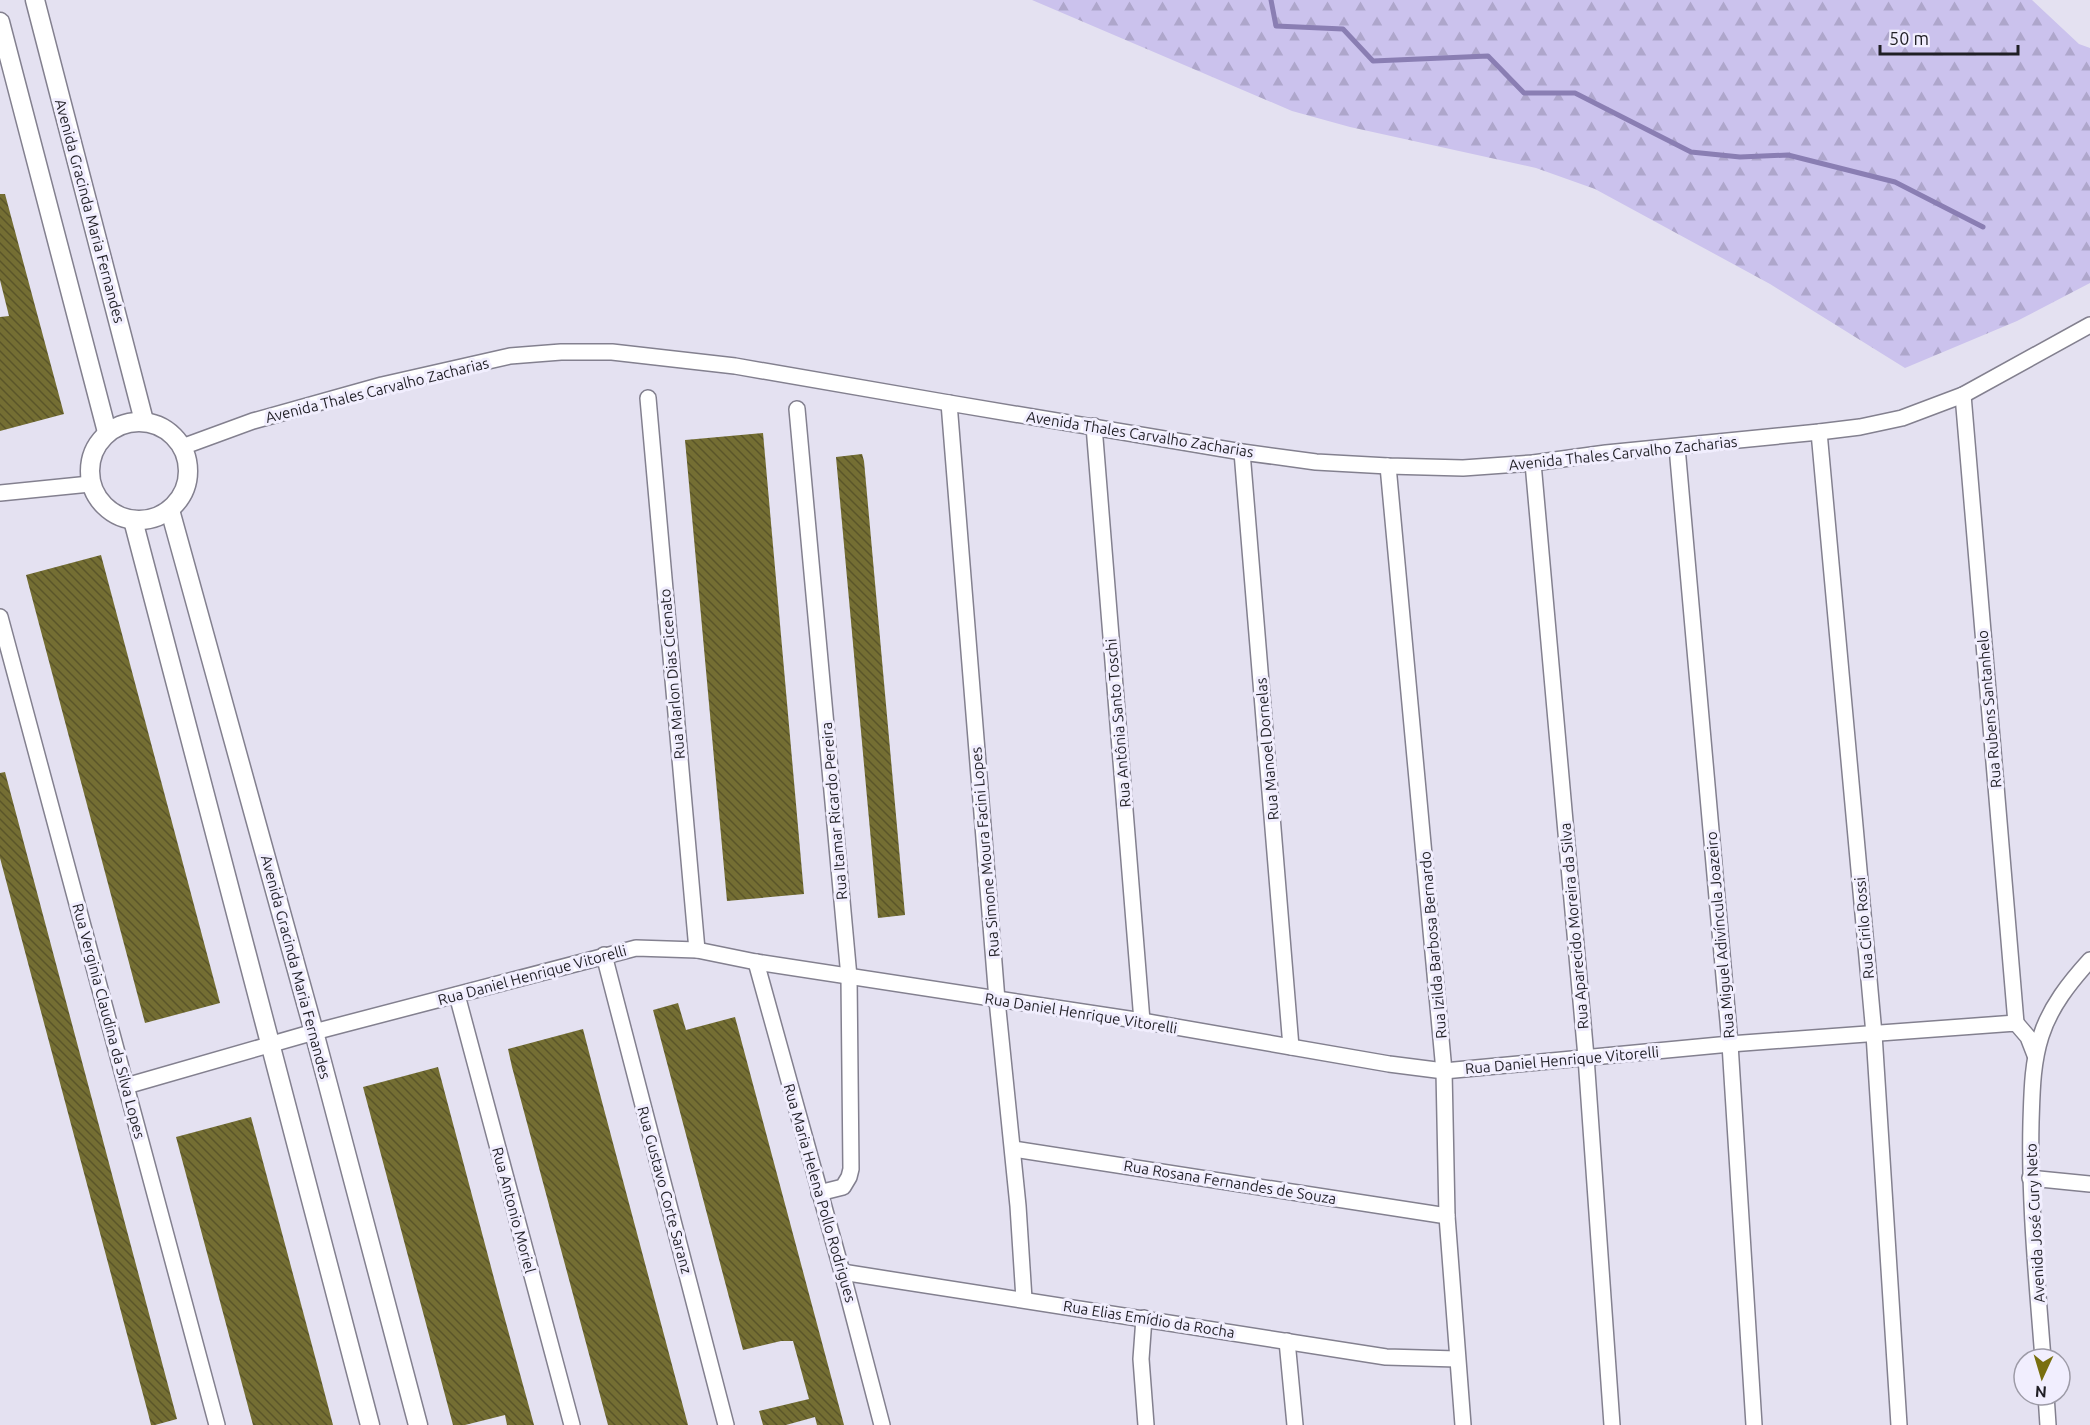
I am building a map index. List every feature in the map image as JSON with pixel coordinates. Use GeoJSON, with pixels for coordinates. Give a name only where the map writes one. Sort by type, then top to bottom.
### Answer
{"type":"FeatureCollection","features":[{"type":"Feature","properties":{"kind":"street","name":"Avenida Gracinda Maria Fernandes"},"geometry":{"type":"LineString","coordinates":[[35,0],[144,421]]}},
{"type":"Feature","properties":{"kind":"street"},"geometry":{"type":"LineString","coordinates":[[0,22],[107,432]]}},
{"type":"Feature","properties":{"kind":"street","name":"Avenida Thales Carvalho Zacharias"},"geometry":{"type":"LineString","coordinates":[[182,447],[253,421],[382,385],[510,357],[561,352],[612,352],[735,366],[1242,452],[1316,462],[1463,468],[1533,463],[1819,432],[1860,427],[1902,418],[1963,395],[2016,368],[2090,325]]}},
{"type":"Feature","properties":{"kind":"street","name":"Rua Rubens Santanhelo"},"geometry":{"type":"LineString","coordinates":[[1963,395],[2016,1023]]}},
{"type":"Feature","properties":{"kind":"street","name":"Rua Marlon Dias Cicenato"},"geometry":{"type":"LineString","coordinates":[[648,398],[697,950]]}},
{"type":"Feature","properties":{"kind":"street","name":"Rua Simone Moura Facini Lopes"},"geometry":{"type":"LineString","coordinates":[[949,404],[997,1000],[1013,1149],[1024,1299]]}},
{"type":"Feature","properties":{"kind":"street","name":"Rua Itamar Ricardo Pereira"},"geometry":{"type":"LineString","coordinates":[[797,409],[849,976],[851,1169],[843,1187],[819,1193]]}},
{"type":"Feature","properties":{"kind":"street"},"geometry":{"type":"LineString","coordinates":[[144,421],[163,427],[178,440],[187,457],[188,476],[183,495],[170,510],[153,519],[133,520],[115,514],[100,502],[90,484],[89,465],[95,447],[107,432],[125,423],[144,421]]}},
{"type":"Feature","properties":{"kind":"street","name":"Rua Antônia Santo Toschi"},"geometry":{"type":"LineString","coordinates":[[1094,426],[1142,1021]]}},
{"type":"Feature","properties":{"kind":"street","name":"Rua Cirilo Rossi"},"geometry":{"type":"LineString","coordinates":[[1819,432],[1874,1034],[1899,1425]]}},
{"type":"Feature","properties":{"kind":"street","name":"Rua Miguel Adivíncula Joazeiro"},"geometry":{"type":"LineString","coordinates":[[1677,447],[1730,1044],[1754,1425]]}},
{"type":"Feature","properties":{"kind":"street","name":"Rua Manoel Dornelas"},"geometry":{"type":"LineString","coordinates":[[1242,452],[1292,1047]]}},
{"type":"Feature","properties":{"kind":"street","name":"Rua Aparecido Moreira da Silva"},"geometry":{"type":"LineString","coordinates":[[1533,463],[1586,1057],[1612,1425]]}},
{"type":"Feature","properties":{"kind":"street","name":"Rua Izilda Barbosa Bernardo"},"geometry":{"type":"LineString","coordinates":[[1388,466],[1444,1071],[1447,1216],[1463,1425]]}},
{"type":"Feature","properties":{"kind":"street"},"geometry":{"type":"LineString","coordinates":[[0,493],[90,484]]}},
{"type":"Feature","properties":{"kind":"street","name":"Avenida Gracinda Maria Fernandes"},"geometry":{"type":"LineString","coordinates":[[170,510],[314,1032],[418,1425]]}},
{"type":"Feature","properties":{"kind":"street"},"geometry":{"type":"LineString","coordinates":[[133,520],[370,1425]]}},
{"type":"Feature","properties":{"kind":"street","name":"Rua Verginia Claudina da Silva Lopes"},"geometry":{"type":"LineString","coordinates":[[0,617],[217,1425]]}},
{"type":"Feature","properties":{"kind":"street","name":"Rua Daniel Henrique Vitorelli"},"geometry":{"type":"LineString","coordinates":[[126,1086],[314,1032],[636,948],[697,950],[756,962],[1142,1021],[1444,1071],[1730,1044],[2016,1023]]}},
{"type":"Feature","properties":{"kind":"street","name":"Rua Gustavo Corte Saranz"},"geometry":{"type":"LineString","coordinates":[[604,955],[726,1425]]}},
{"type":"Feature","properties":{"kind":"street","name":"Avenida José Cury Neto"},"geometry":{"type":"LineString","coordinates":[[2042,1347],[2030,1178],[2032,1079],[2035,1054],[2054,1008],[2073,979],[2090,960]]}},
{"type":"Feature","properties":{"kind":"street","name":"Rua Maria Helena Pollo Rodrigues"},"geometry":{"type":"LineString","coordinates":[[756,962],[882,1425]]}},
{"type":"Feature","properties":{"kind":"street","name":"Rua Antonio Moriel"},"geometry":{"type":"LineString","coordinates":[[457,995],[572,1425]]}},
{"type":"Feature","properties":{"kind":"street"},"geometry":{"type":"LineString","coordinates":[[2016,1023],[2028,1037],[2035,1054]]}},
{"type":"Feature","properties":{"kind":"street","name":"Rua Rosana Fernandes de Souza"},"geometry":{"type":"LineString","coordinates":[[1013,1149],[1447,1216]]}},
{"type":"Feature","properties":{"kind":"street"},"geometry":{"type":"LineString","coordinates":[[2030,1178],[2090,1184]]}},
{"type":"Feature","properties":{"kind":"street","name":"Rua Elias Emídio da Rocha"},"geometry":{"type":"LineString","coordinates":[[842,1272],[1386,1357],[1457,1359]]}},
{"type":"Feature","properties":{"kind":"street"},"geometry":{"type":"LineString","coordinates":[[1144,1318],[1141,1359],[1146,1425]]}},
{"type":"Feature","properties":{"kind":"street"},"geometry":{"type":"LineString","coordinates":[[1287,1341],[1295,1425]]}},
{"type":"Feature","properties":{"kind":"street"},"geometry":{"type":"LineString","coordinates":[[2047,1407],[2048,1425]]}},
{"type":"Feature","properties":{"kind":"green space"},"geometry":{"type":"Polygon","coordinates":[[[1032,0],[2032,0],[2079,44],[2090,48],[2090,283],[2017,321],[1905,368],[1770,284],[1595,189],[1536,168],[1350,127],[1292,111],[1032,0]]]}},
{"type":"Feature","properties":{"kind":"building"},"geometry":{"type":"Polygon","coordinates":[[[0,194],[5,194],[64,414],[0,431],[0,317],[9,316],[0,280],[0,194]]]}},
{"type":"Feature","properties":{"kind":"building"},"geometry":{"type":"Polygon","coordinates":[[[763,433],[804,894],[727,901],[685,440],[763,433]]]}},
{"type":"Feature","properties":{"kind":"building"},"geometry":{"type":"Polygon","coordinates":[[[862,454],[905,915],[878,918],[836,457],[862,454]]]}},
{"type":"Feature","properties":{"kind":"building"},"geometry":{"type":"Polygon","coordinates":[[[101,555],[220,1003],[145,1023],[26,575],[101,555]]]}},
{"type":"Feature","properties":{"kind":"building"},"geometry":{"type":"Polygon","coordinates":[[[5,772],[177,1419],[155,1425],[151,1425],[0,858],[0,773],[5,772]]]}},
{"type":"Feature","properties":{"kind":"building"},"geometry":{"type":"Polygon","coordinates":[[[678,1003],[686,1030],[735,1017],[844,1425],[817,1425],[815,1417],[786,1425],[763,1425],[759,1411],[809,1399],[793,1341],[781,1341],[743,1350],[653,1010],[678,1003]]]}},
{"type":"Feature","properties":{"kind":"building"},"geometry":{"type":"Polygon","coordinates":[[[583,1029],[688,1425],[608,1425],[512,1067],[508,1049],[583,1029]]]}},
{"type":"Feature","properties":{"kind":"building"},"geometry":{"type":"Polygon","coordinates":[[[438,1067],[534,1425],[507,1425],[505,1415],[465,1425],[453,1425],[363,1087],[438,1067]]]}},
{"type":"Feature","properties":{"kind":"building"},"geometry":{"type":"Polygon","coordinates":[[[251,1117],[333,1425],[253,1425],[176,1137],[251,1117]]]}},
{"type":"Feature","properties":{"kind":"waterway"},"geometry":{"type":"LineString","coordinates":[[1271,0],[1276,26],[1343,29],[1373,61],[1488,56],[1524,93],[1575,93],[1691,152],[1740,157],[1788,155],[1895,182],[1983,227]]}}]}
